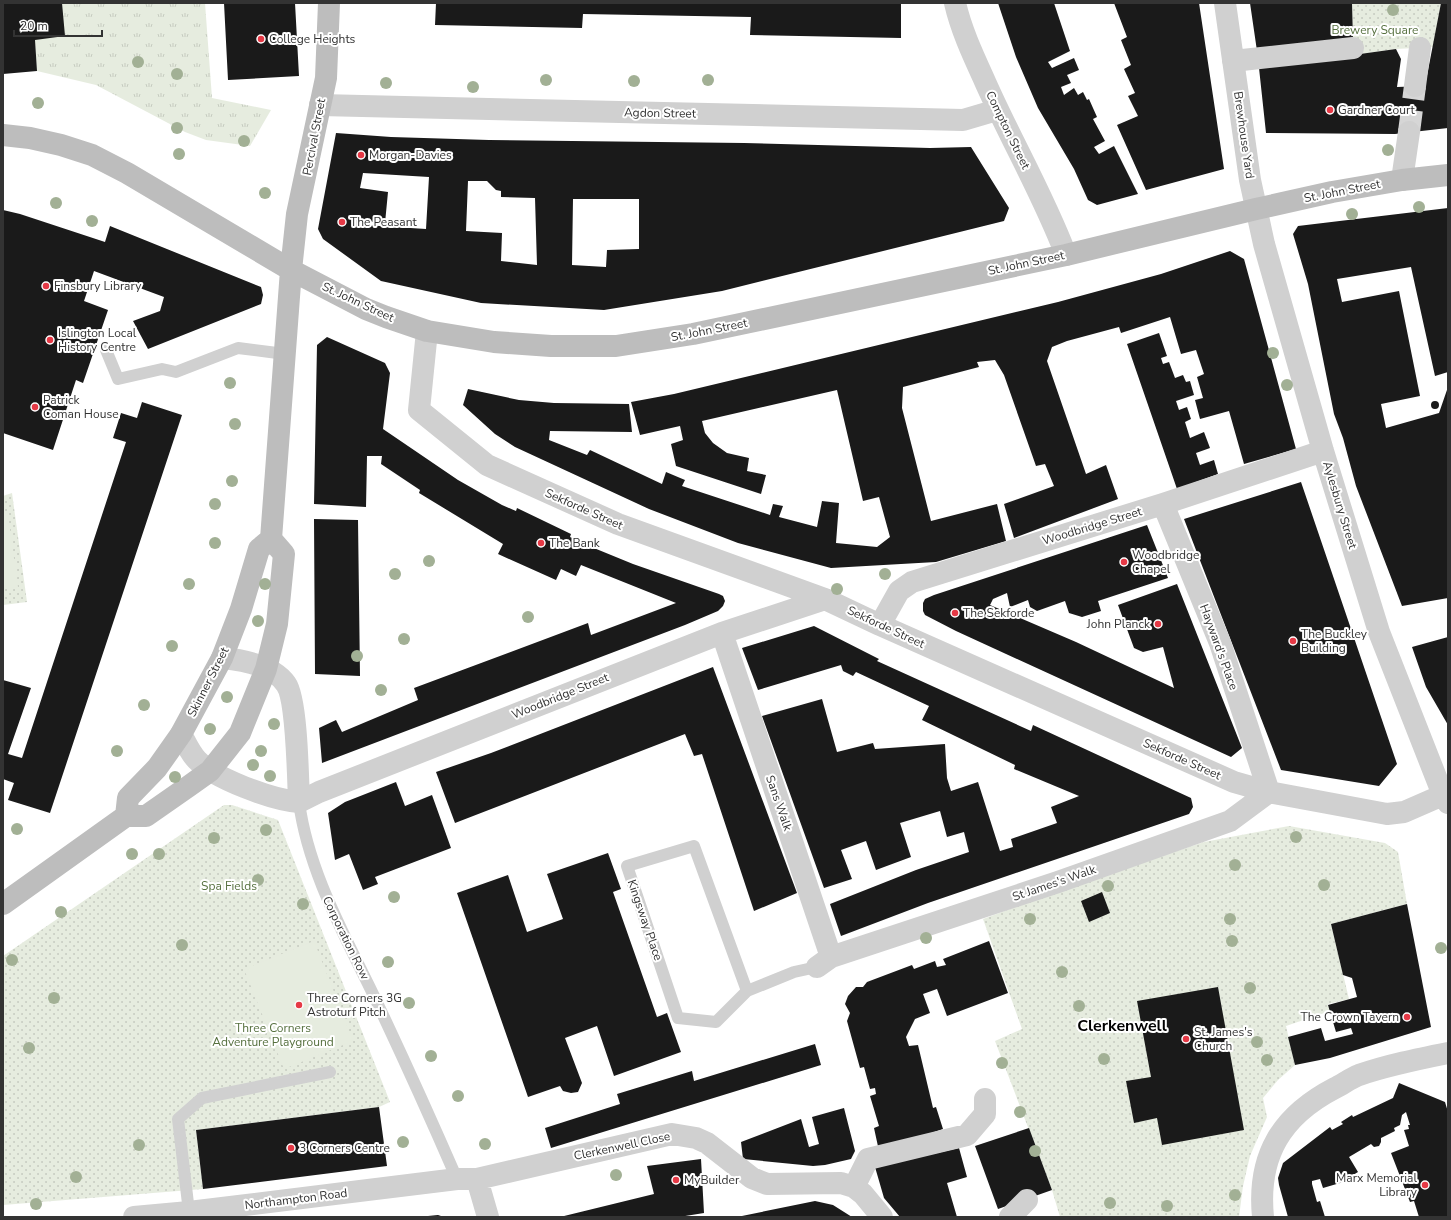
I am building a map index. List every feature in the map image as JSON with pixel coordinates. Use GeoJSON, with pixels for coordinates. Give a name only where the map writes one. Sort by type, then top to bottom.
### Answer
{"type":"FeatureCollection","features":[{"type":"Feature","properties":{"kind":"main road","name":"Percival Street"},"geometry":{"type":"LineString","coordinates":[[291,270],[297,214],[326,78],[329,3]]}},
{"type":"Feature","properties":{"kind":"main road","name":"St. John Street"},"geometry":{"type":"LineString","coordinates":[[3,135],[30,138],[92,155],[127,173],[291,270],[366,308],[427,331],[494,342],[551,346],[616,346],[693,334],[1066,255],[1332,192],[1402,180],[1448,175]]}},
{"type":"Feature","properties":{"kind":"main road"},"geometry":{"type":"LineString","coordinates":[[3,904],[126,816],[146,816],[210,771],[240,733],[266,669],[278,618],[284,554],[271,539],[291,270]]}},
{"type":"Feature","properties":{"kind":"main road","name":"Skinner Street"},"geometry":{"type":"LineString","coordinates":[[126,816],[128,798],[157,768],[181,734],[222,658],[241,609],[259,549],[271,539]]}},
{"type":"Feature","properties":{"kind":"street","name":"Compton Street"},"geometry":{"type":"LineString","coordinates":[[955,3],[961,28],[997,110],[1057,230],[1066,255]]}},
{"type":"Feature","properties":{"kind":"street","name":"Brewhouse Yard"},"geometry":{"type":"LineString","coordinates":[[1225,3],[1256,209]]}},
{"type":"Feature","properties":{"kind":"street"},"geometry":{"type":"LineString","coordinates":[[1233,60],[1353,48]]}},
{"type":"Feature","properties":{"kind":"street"},"geometry":{"type":"LineString","coordinates":[[1415,86],[1420,48]]}},
{"type":"Feature","properties":{"kind":"street","name":"Agdon Street"},"geometry":{"type":"LineString","coordinates":[[320,105],[964,120],[997,110]]}},
{"type":"Feature","properties":{"kind":"street"},"geometry":{"type":"LineString","coordinates":[[1402,180],[1408,132]]}},
{"type":"Feature","properties":{"kind":"street","name":"Aylesbury Street"},"geometry":{"type":"LineString","coordinates":[[1256,209],[1264,244],[1323,451],[1379,632],[1445,799]]}},
{"type":"Feature","properties":{"kind":"street","name":"Sekforde Street"},"geometry":{"type":"LineString","coordinates":[[427,331],[419,410],[487,465],[618,524],[825,599],[880,625],[1234,782],[1269,792],[1388,814],[1404,812],[1445,799]]}},
{"type":"Feature","properties":{"kind":"street","name":"Woodbridge Street"},"geometry":{"type":"LineString","coordinates":[[880,625],[898,591],[912,582],[1163,504],[1323,451]]}},
{"type":"Feature","properties":{"kind":"street","name":"Hayward's Place"},"geometry":{"type":"LineString","coordinates":[[1163,504],[1220,643],[1269,792]]}},
{"type":"Feature","properties":{"kind":"street","name":"Woodbridge Street"},"geometry":{"type":"LineString","coordinates":[[299,802],[319,792],[722,633],[825,599]]}},
{"type":"Feature","properties":{"kind":"street","name":"Sans Walk"},"geometry":{"type":"LineString","coordinates":[[722,633],[824,962]]}},
{"type":"Feature","properties":{"kind":"street"},"geometry":{"type":"LineString","coordinates":[[181,734],[194,757],[210,771],[235,783],[283,800],[299,802],[290,692],[279,676],[266,669],[237,659],[222,658]]}},
{"type":"Feature","properties":{"kind":"street","name":"St James's Walk"},"geometry":{"type":"LineString","coordinates":[[824,962],[1230,821],[1269,792]]}},
{"type":"Feature","properties":{"kind":"street"},"geometry":{"type":"LineString","coordinates":[[1263,1217],[1263,1180],[1266,1165],[1284,1128],[1303,1107],[1358,1075],[1404,1062],[1448,1053]]}},
{"type":"Feature","properties":{"kind":"street"},"geometry":{"type":"LineString","coordinates":[[882,1217],[863,1194],[854,1187],[868,1159],[967,1135],[985,1114],[985,1099]]}},
{"type":"Feature","properties":{"kind":"street","name":"Clerkenwell Close"},"geometry":{"type":"LineString","coordinates":[[467,1179],[672,1134],[696,1138],[707,1143],[752,1178],[767,1184],[841,1183],[854,1187]]}},
{"type":"Feature","properties":{"kind":"street"},"geometry":{"type":"LineString","coordinates":[[467,1179],[488,1217]]}},
{"type":"Feature","properties":{"kind":"street","name":"Northampton Road"},"geometry":{"type":"LineString","coordinates":[[134,1217],[189,1212],[467,1179]]}},
{"type":"Feature","properties":{"kind":"street"},"geometry":{"type":"LineString","coordinates":[[1010,1217],[1027,1200]]}},
{"type":"Feature","properties":{"kind":"lane"},"geometry":{"type":"LineString","coordinates":[[106,350],[118,379],[162,369],[176,372],[238,348],[285,354]]}},
{"type":"Feature","properties":{"kind":"lane","name":"Corporation Row"},"geometry":{"type":"LineString","coordinates":[[299,802],[302,822],[323,891],[425,1103],[467,1179]]}},
{"type":"Feature","properties":{"kind":"lane","name":"Kingsway Place"},"geometry":{"type":"LineString","coordinates":[[747,991],[694,846],[627,866],[678,1018],[716,1022],[747,991],[794,972],[824,962]]}},
{"type":"Feature","properties":{"kind":"lane"},"geometry":{"type":"LineString","coordinates":[[189,1212],[178,1119],[202,1098],[330,1072]]}},
{"type":"Feature","properties":{"kind":"green space"},"geometry":{"type":"Polygon","coordinates":[[[32,3],[205,3],[212,98],[271,110],[250,146],[206,140],[185,132],[96,85],[37,71],[32,3]]]}},
{"type":"Feature","properties":{"kind":"green space","name":"Brewery Square"},"geometry":{"type":"Polygon","coordinates":[[[1352,3],[1441,3],[1433,47],[1396,49],[1353,55],[1352,3]]]}},
{"type":"Feature","properties":{"kind":"green space"},"geometry":{"type":"Polygon","coordinates":[[[12,493],[27,602],[3,605],[3,496],[12,493]]]}},
{"type":"Feature","properties":{"kind":"green space"},"geometry":{"type":"Polygon","coordinates":[[[3,515],[8,515],[18,587],[3,589],[3,515]]]}},
{"type":"Feature","properties":{"kind":"green space"},"geometry":{"type":"Polygon","coordinates":[[[224,805],[232,805],[278,820],[390,1102],[379,1107],[196,1130],[203,1189],[3,1205],[3,956],[224,805]]]}},
{"type":"Feature","properties":{"kind":"green space"},"geometry":{"type":"Polygon","coordinates":[[[1289,826],[1385,843],[1398,852],[1407,904],[1331,924],[1349,999],[1328,1004],[1330,1011],[1286,1026],[1295,1065],[1278,1080],[1263,1098],[1267,1117],[1250,1156],[1243,1186],[1239,1217],[1060,1217],[1052,1190],[995,1041],[1022,1029],[983,919],[1074,885],[1204,842],[1289,826]]]}},
{"type":"Feature","properties":{"kind":"green space","name":"Three Corners 3G Astroturf Pitch"},"geometry":{"type":"Polygon","coordinates":[[[314,941],[353,1041],[284,1069],[244,969],[314,941]]]}},
{"type":"Feature","properties":{"kind":"building"},"geometry":{"type":"Polygon","coordinates":[[[3,3],[62,3],[65,36],[35,40],[37,71],[3,74],[3,3]]]}},
{"type":"Feature","properties":{"kind":"building","name":"College Heights"},"geometry":{"type":"Polygon","coordinates":[[[224,3],[295,3],[299,76],[228,80],[224,3]]]}},
{"type":"Feature","properties":{"kind":"building"},"geometry":{"type":"Polygon","coordinates":[[[436,3],[901,3],[901,38],[750,35],[751,17],[583,14],[582,28],[435,25],[436,3]]]}},
{"type":"Feature","properties":{"kind":"building"},"geometry":{"type":"Polygon","coordinates":[[[998,3],[1054,3],[1070,51],[1048,62],[1052,68],[1074,58],[1079,70],[1067,75],[1071,83],[1061,87],[1064,95],[1074,88],[1078,95],[1083,92],[1087,100],[1089,99],[1097,117],[1093,119],[1105,141],[1094,147],[1099,154],[1114,146],[1138,194],[1097,205],[1088,200],[1074,169],[1038,108],[1016,57],[998,3]]]}},
{"type":"Feature","properties":{"kind":"building"},"geometry":{"type":"Polygon","coordinates":[[[1114,3],[1199,3],[1224,169],[1146,190],[1117,125],[1138,116],[1128,96],[1135,93],[1124,69],[1131,65],[1121,40],[1127,37],[1114,3]]]}},
{"type":"Feature","properties":{"kind":"building"},"geometry":{"type":"Polygon","coordinates":[[[1250,3],[1352,3],[1353,40],[1257,51],[1250,3]]]}},
{"type":"Feature","properties":{"kind":"building","name":"Gardner Court"},"geometry":{"type":"Polygon","coordinates":[[[1441,3],[1448,3],[1448,128],[1395,134],[1266,133],[1259,68],[1396,49],[1401,59],[1397,87],[1425,86],[1441,3]]]}},
{"type":"Feature","properties":{"kind":"building"},"geometry":{"type":"Polygon","coordinates":[[[336,133],[391,137],[489,140],[744,143],[930,148],[971,147],[1009,208],[1004,221],[722,291],[604,310],[481,303],[381,281],[323,239],[318,229],[336,133]],[[363,173],[360,188],[388,192],[385,223],[365,221],[364,225],[426,229],[429,177],[363,173]],[[468,181],[466,231],[502,233],[501,261],[537,265],[535,198],[501,197],[501,191],[496,190],[487,181],[468,181]],[[573,199],[572,265],[606,267],[607,250],[639,249],[639,199],[573,199]]]}},
{"type":"Feature","properties":{"kind":"building"},"geometry":{"type":"Polygon","coordinates":[[[1448,208],[1448,372],[1435,376],[1411,267],[1337,279],[1342,302],[1399,291],[1420,396],[1381,404],[1386,428],[1439,413],[1448,387],[1448,598],[1402,606],[1356,486],[1343,438],[1334,414],[1308,284],[1293,234],[1298,226],[1448,208]]]}},
{"type":"Feature","properties":{"kind":"building"},"geometry":{"type":"Polygon","coordinates":[[[3,210],[20,214],[105,242],[110,226],[261,287],[263,295],[261,304],[148,349],[133,321],[160,311],[164,297],[94,271],[84,301],[108,310],[83,383],[76,380],[53,450],[3,433],[3,210]]]}},
{"type":"Feature","properties":{"kind":"building"},"geometry":{"type":"Polygon","coordinates":[[[1230,251],[1244,259],[1296,449],[1244,464],[1229,411],[1200,419],[1195,400],[1203,398],[1197,377],[1204,374],[1196,350],[1181,354],[1170,317],[1121,333],[1119,327],[1067,341],[1052,347],[1047,361],[1086,474],[1106,465],[1118,499],[1014,538],[1004,504],[1054,486],[1045,464],[1036,466],[1004,375],[995,360],[977,362],[979,367],[903,387],[902,408],[931,521],[997,504],[1006,541],[936,562],[831,568],[738,543],[649,509],[515,447],[495,434],[463,405],[468,389],[519,400],[554,403],[629,404],[632,432],[550,431],[549,440],[587,455],[590,450],[662,484],[666,472],[685,480],[682,486],[770,515],[773,504],[783,506],[779,517],[817,527],[822,501],[839,503],[836,543],[877,547],[890,537],[879,497],[863,501],[837,390],[702,421],[705,433],[713,443],[727,453],[749,458],[747,471],[766,475],[761,494],[676,466],[671,444],[683,440],[680,426],[640,435],[631,402],[674,394],[1058,302],[1161,274],[1230,251]]]}},
{"type":"Feature","properties":{"kind":"building"},"geometry":{"type":"Polygon","coordinates":[[[1159,333],[1167,356],[1161,358],[1163,364],[1169,362],[1175,378],[1183,375],[1186,382],[1190,381],[1194,395],[1176,401],[1179,410],[1187,407],[1191,419],[1185,422],[1190,438],[1204,432],[1210,448],[1196,453],[1200,465],[1214,460],[1218,474],[1177,489],[1127,344],[1159,333]]]}},
{"type":"Feature","properties":{"kind":"building"},"geometry":{"type":"Polygon","coordinates":[[[327,337],[385,363],[390,373],[383,429],[458,480],[502,505],[516,511],[517,508],[571,534],[570,537],[589,546],[633,564],[719,594],[723,596],[725,601],[723,606],[718,611],[685,625],[322,763],[319,728],[336,720],[342,732],[418,700],[414,688],[588,623],[591,635],[676,603],[581,565],[576,576],[561,569],[556,580],[498,554],[503,544],[419,493],[420,490],[381,464],[382,456],[367,456],[366,507],[314,504],[317,345],[327,337]]]}},
{"type":"Feature","properties":{"kind":"building"},"geometry":{"type":"Polygon","coordinates":[[[1433,401],[1437,401],[1439,405],[1437,409],[1433,409],[1431,407],[1431,403],[1433,401]]]}},
{"type":"Feature","properties":{"kind":"building"},"geometry":{"type":"Polygon","coordinates":[[[142,402],[182,415],[50,813],[8,800],[14,783],[3,779],[3,680],[31,688],[8,754],[22,758],[126,442],[113,438],[121,413],[137,418],[142,402]]]}},
{"type":"Feature","properties":{"kind":"building","name":"The Buckley Building"},"geometry":{"type":"Polygon","coordinates":[[[1301,482],[1397,764],[1379,786],[1281,770],[1184,519],[1301,482]]]}},
{"type":"Feature","properties":{"kind":"building"},"geometry":{"type":"Polygon","coordinates":[[[314,519],[358,520],[360,676],[315,674],[314,519]]]}},
{"type":"Feature","properties":{"kind":"building"},"geometry":{"type":"Polygon","coordinates":[[[1147,525],[1168,578],[1098,601],[1101,611],[1082,617],[1069,613],[1065,601],[1037,611],[1030,607],[1028,600],[1010,607],[1007,593],[993,599],[990,605],[1076,642],[1174,688],[1163,647],[1143,652],[1134,648],[1118,605],[1177,584],[1242,748],[1231,757],[956,631],[925,615],[923,611],[923,603],[925,599],[934,595],[1147,525]]]}},
{"type":"Feature","properties":{"kind":"building"},"geometry":{"type":"Polygon","coordinates":[[[814,626],[879,659],[877,661],[1031,731],[1033,725],[1191,798],[1193,807],[1189,814],[928,903],[841,936],[830,904],[916,870],[969,852],[964,832],[947,837],[940,811],[900,823],[911,857],[876,870],[866,841],[841,850],[852,879],[824,888],[762,716],[822,699],[837,752],[873,743],[875,749],[945,744],[947,778],[951,791],[978,782],[1000,851],[1013,847],[1011,839],[1057,823],[1051,807],[1079,796],[1014,769],[1015,765],[922,720],[929,706],[856,672],[853,676],[843,671],[841,665],[758,690],[742,648],[814,626]]]}},
{"type":"Feature","properties":{"kind":"building"},"geometry":{"type":"Polygon","coordinates":[[[1448,637],[1448,725],[1426,687],[1412,647],[1448,637]]]}},
{"type":"Feature","properties":{"kind":"building"},"geometry":{"type":"Polygon","coordinates":[[[713,667],[797,893],[754,911],[702,754],[694,756],[685,734],[455,823],[436,772],[491,753],[713,667]]]}},
{"type":"Feature","properties":{"kind":"building"},"geometry":{"type":"Polygon","coordinates":[[[396,782],[405,806],[432,795],[451,848],[375,877],[378,884],[363,890],[349,854],[335,860],[328,813],[345,802],[396,782]]]}},
{"type":"Feature","properties":{"kind":"building"},"geometry":{"type":"Polygon","coordinates":[[[608,853],[621,889],[613,892],[657,1017],[667,1013],[681,1052],[614,1076],[597,1026],[565,1038],[582,1083],[578,1092],[571,1093],[563,1091],[560,1086],[528,1097],[457,893],[508,875],[527,932],[563,919],[547,874],[608,853]]]}},
{"type":"Feature","properties":{"kind":"building"},"geometry":{"type":"Polygon","coordinates":[[[1102,892],[1110,913],[1089,922],[1081,901],[1102,892]]]}},
{"type":"Feature","properties":{"kind":"building"},"geometry":{"type":"Polygon","coordinates":[[[1407,904],[1431,1027],[1330,1058],[1295,1065],[1288,1037],[1321,1028],[1325,1041],[1353,1034],[1351,1028],[1336,1032],[1328,1005],[1357,997],[1352,978],[1343,975],[1331,924],[1407,904]]]}},
{"type":"Feature","properties":{"kind":"building"},"geometry":{"type":"Polygon","coordinates":[[[989,941],[1008,993],[947,1016],[937,989],[923,994],[930,1013],[915,1019],[906,1037],[909,1046],[918,1045],[933,1108],[936,1107],[943,1129],[879,1151],[874,1128],[879,1126],[870,1096],[876,1094],[875,1088],[870,1089],[864,1067],[860,1068],[847,1021],[850,1013],[845,1004],[848,996],[856,987],[863,987],[867,982],[912,965],[914,969],[935,961],[937,967],[946,965],[943,959],[989,941]]]}},
{"type":"Feature","properties":{"kind":"building","name":"St. James's Church"},"geometry":{"type":"Polygon","coordinates":[[[1218,987],[1244,1130],[1162,1145],[1157,1118],[1134,1123],[1126,1081],[1151,1077],[1137,1001],[1218,987]]]}},
{"type":"Feature","properties":{"kind":"building"},"geometry":{"type":"Polygon","coordinates":[[[815,1044],[821,1065],[551,1148],[545,1128],[620,1104],[617,1094],[692,1071],[694,1081],[815,1044]]]}},
{"type":"Feature","properties":{"kind":"building"},"geometry":{"type":"Polygon","coordinates":[[[1399,1083],[1445,1102],[1448,1112],[1448,1217],[1419,1217],[1414,1201],[1410,1202],[1391,1153],[1409,1146],[1404,1130],[1409,1129],[1408,1125],[1410,1125],[1406,1112],[1402,1115],[1400,1125],[1394,1128],[1395,1131],[1381,1138],[1379,1146],[1374,1147],[1371,1144],[1349,1157],[1358,1172],[1340,1183],[1323,1188],[1320,1179],[1312,1181],[1317,1202],[1320,1201],[1325,1217],[1288,1217],[1278,1178],[1283,1163],[1330,1127],[1332,1130],[1343,1124],[1341,1122],[1352,1115],[1353,1117],[1393,1098],[1399,1083]]]}},
{"type":"Feature","properties":{"kind":"building","name":"3 Corners Centre"},"geometry":{"type":"Polygon","coordinates":[[[379,1107],[387,1166],[203,1189],[196,1130],[379,1107]]]}},
{"type":"Feature","properties":{"kind":"building"},"geometry":{"type":"Polygon","coordinates":[[[844,1108],[855,1151],[851,1159],[813,1166],[743,1159],[741,1142],[801,1119],[809,1147],[819,1144],[812,1117],[844,1108]]]}},
{"type":"Feature","properties":{"kind":"building"},"geometry":{"type":"Polygon","coordinates":[[[1029,1128],[1052,1190],[998,1209],[975,1146],[1029,1128]]]}},
{"type":"Feature","properties":{"kind":"building"},"geometry":{"type":"Polygon","coordinates":[[[959,1148],[967,1177],[947,1183],[957,1217],[900,1217],[884,1198],[875,1167],[959,1148]]]}},
{"type":"Feature","properties":{"kind":"building","name":"MyBuilder"},"geometry":{"type":"Polygon","coordinates":[[[701,1159],[704,1213],[679,1217],[560,1217],[654,1194],[647,1166],[701,1159]]]}},
{"type":"Feature","properties":{"kind":"building"},"geometry":{"type":"Polygon","coordinates":[[[815,1201],[833,1205],[852,1217],[737,1217],[815,1201]]]}},
{"type":"Feature","properties":{"kind":"building"},"geometry":{"type":"Polygon","coordinates":[[[438,1215],[444,1217],[428,1217],[428,1216],[438,1215]]]}},
{"type":"Feature","properties":{"kind":"tunnel"},"geometry":{"type":"LineString","coordinates":[[1409,132],[1415,86]]}},
{"type":"Feature","properties":{"kind":"place","name":"College Heights"},"geometry":{"type":"Point","coordinates":[261,39]}},
{"type":"Feature","properties":{"kind":"place","name":"Gardner Court"},"geometry":{"type":"Point","coordinates":[1330,110]}},
{"type":"Feature","properties":{"kind":"place","name":"Morgan-Davies"},"geometry":{"type":"Point","coordinates":[361,155]}},
{"type":"Feature","properties":{"kind":"place","name":"The Peasant"},"geometry":{"type":"Point","coordinates":[342,222]}},
{"type":"Feature","properties":{"kind":"place","name":"Finsbury Library"},"geometry":{"type":"Point","coordinates":[46,286]}},
{"type":"Feature","properties":{"kind":"place","name":"Islington Local History Centre"},"geometry":{"type":"Point","coordinates":[50,340]}},
{"type":"Feature","properties":{"kind":"place","name":"Patrick Coman House"},"geometry":{"type":"Point","coordinates":[35,407]}},
{"type":"Feature","properties":{"kind":"place","name":"The Bank"},"geometry":{"type":"Point","coordinates":[541,543]}},
{"type":"Feature","properties":{"kind":"place","name":"Woodbridge Chapel"},"geometry":{"type":"Point","coordinates":[1124,562]}},
{"type":"Feature","properties":{"kind":"place","name":"The Sekforde"},"geometry":{"type":"Point","coordinates":[955,613]}},
{"type":"Feature","properties":{"kind":"place","name":"John Planck"},"geometry":{"type":"Point","coordinates":[1158,624]}},
{"type":"Feature","properties":{"kind":"place","name":"The Buckley Building"},"geometry":{"type":"Point","coordinates":[1293,641]}},
{"type":"Feature","properties":{"kind":"place","name":"Three Corners 3G Astroturf Pitch"},"geometry":{"type":"Point","coordinates":[299,1005]}},
{"type":"Feature","properties":{"kind":"place","name":"The Crown Tavern"},"geometry":{"type":"Point","coordinates":[1407,1017]}},
{"type":"Feature","properties":{"kind":"place","name":"St. James's Church"},"geometry":{"type":"Point","coordinates":[1186,1039]}},
{"type":"Feature","properties":{"kind":"place","name":"3 Corners Centre"},"geometry":{"type":"Point","coordinates":[291,1148]}},
{"type":"Feature","properties":{"kind":"place","name":"MyBuilder"},"geometry":{"type":"Point","coordinates":[676,1180]}},
{"type":"Feature","properties":{"kind":"place","name":"Marx Memorial Library"},"geometry":{"type":"Point","coordinates":[1425,1185]}},
{"type":"Feature","properties":{"kind":"district","name":"Clerkenwell"},"geometry":{"type":"Point","coordinates":[1122,1026]}},
{"type":"Feature","properties":{"kind":"park label","name":"Spa Fields"},"geometry":{"type":"Point","coordinates":[229,886]}},
{"type":"Feature","properties":{"kind":"park label","name":"Three Corners Adventure Playground"},"geometry":{"type":"Point","coordinates":[273,1035]}}]}
